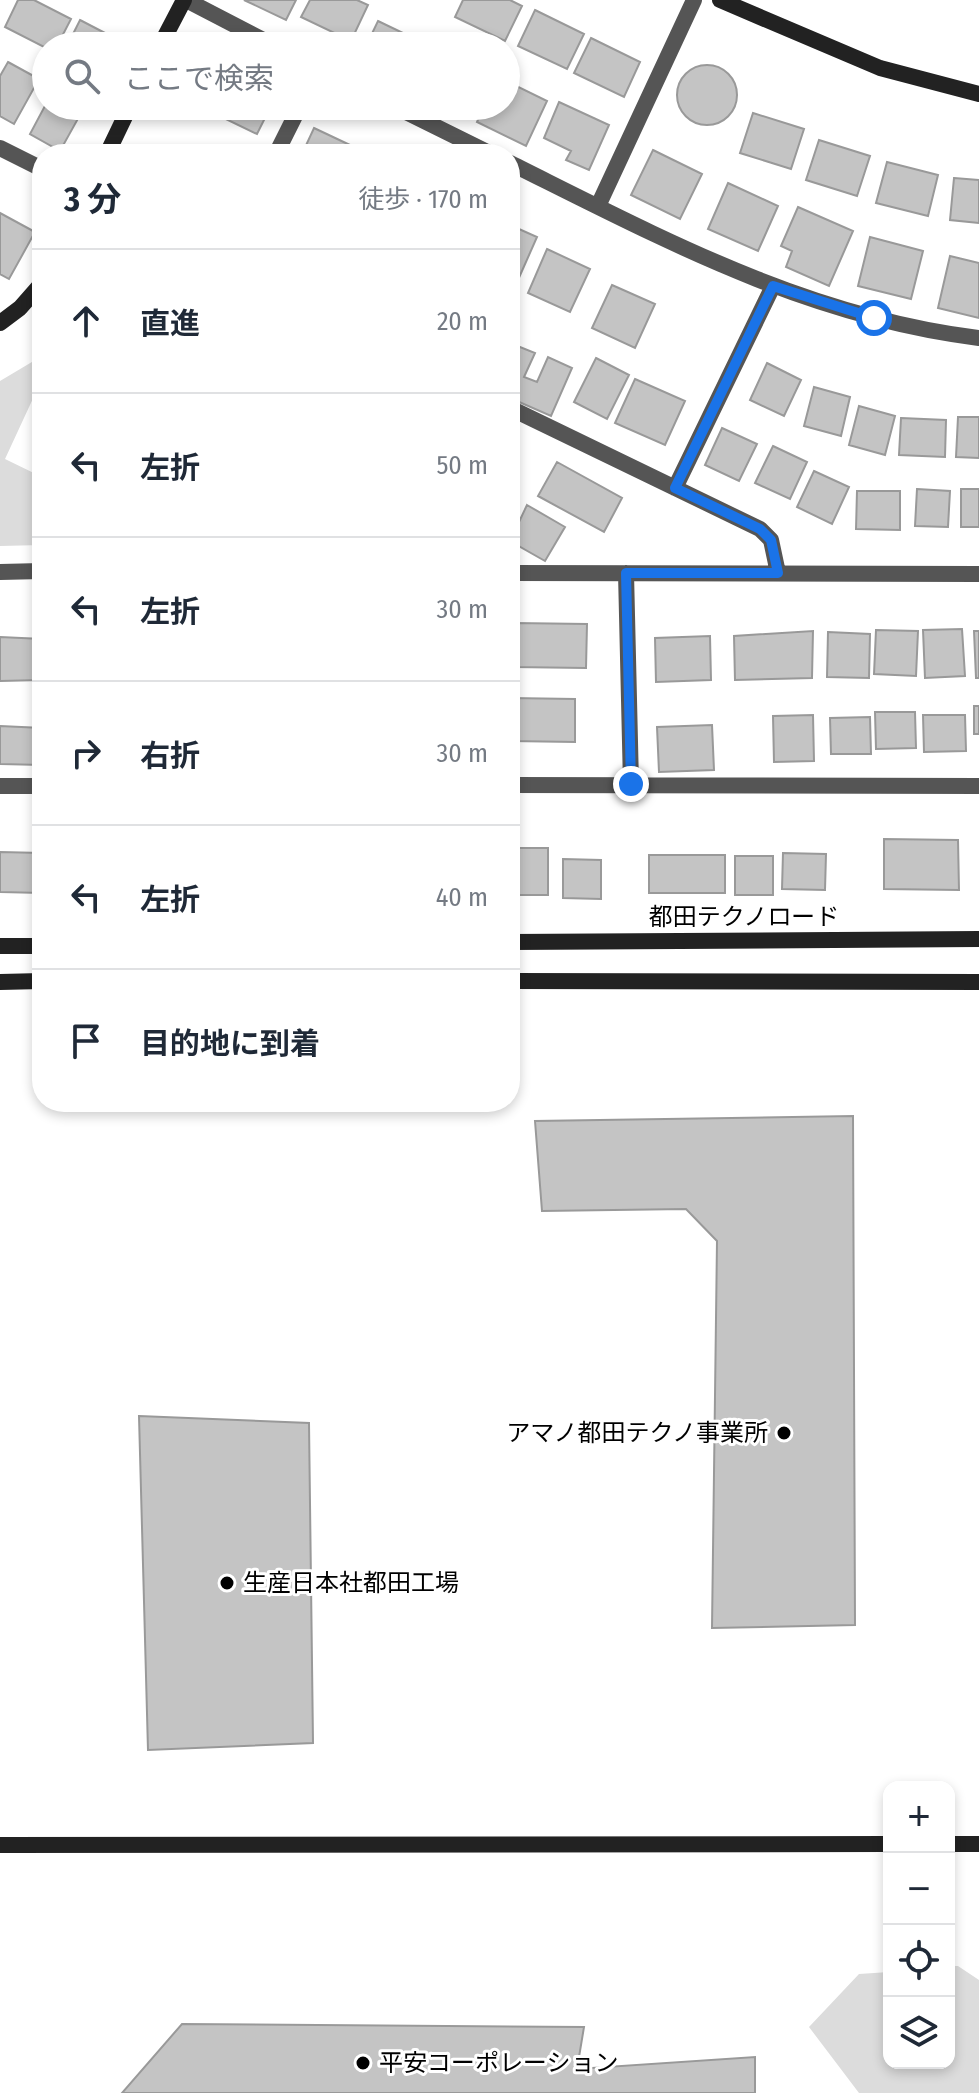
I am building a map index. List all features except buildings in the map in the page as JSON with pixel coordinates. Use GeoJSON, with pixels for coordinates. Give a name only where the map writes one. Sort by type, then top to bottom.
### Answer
{"type":"FeatureCollection","features":[{"type":"Feature","properties":{"kind":"street"},"geometry":{"type":"LineString","coordinates":[[168,32],[185,0],[248,32]]}},
{"type":"Feature","properties":{"kind":"street"},"geometry":{"type":"LineString","coordinates":[[598,206],[694,0]]}},
{"type":"Feature","properties":{"kind":"street"},"geometry":{"type":"LineString","coordinates":[[720,0],[855,59],[979,94]]}},
{"type":"Feature","properties":{"kind":"street"},"geometry":{"type":"LineString","coordinates":[[112,144],[123,120]]}},
{"type":"Feature","properties":{"kind":"street"},"geometry":{"type":"LineString","coordinates":[[281,144],[293,120]]}},
{"type":"Feature","properties":{"kind":"street"},"geometry":{"type":"LineString","coordinates":[[422,120],[471,144]]}},
{"type":"Feature","properties":{"kind":"street"},"geometry":{"type":"LineString","coordinates":[[0,148],[32,164]]}},
{"type":"Feature","properties":{"kind":"street"},"geometry":{"type":"LineString","coordinates":[[520,168],[714,264],[773,286],[919,331],[979,338]]}},
{"type":"Feature","properties":{"kind":"street"},"geometry":{"type":"LineString","coordinates":[[675,488],[773,286]]}},
{"type":"Feature","properties":{"kind":"street"},"geometry":{"type":"LineString","coordinates":[[0,323],[32,294]]}},
{"type":"Feature","properties":{"kind":"street"},"geometry":{"type":"LineString","coordinates":[[520,413],[760,529],[771,540],[778,573]]}},
{"type":"Feature","properties":{"kind":"street"},"geometry":{"type":"LineString","coordinates":[[0,572],[32,571]]}},
{"type":"Feature","properties":{"kind":"street"},"geometry":{"type":"LineString","coordinates":[[520,573],[979,574]]}},
{"type":"Feature","properties":{"kind":"street"},"geometry":{"type":"LineString","coordinates":[[626,573],[631,784]]}},
{"type":"Feature","properties":{"kind":"street"},"geometry":{"type":"LineString","coordinates":[[520,785],[979,786]]}},
{"type":"Feature","properties":{"kind":"street"},"geometry":{"type":"LineString","coordinates":[[0,786],[32,786]]}},
{"type":"Feature","properties":{"kind":"street","name":"都田テクノロード"},"geometry":{"type":"LineString","coordinates":[[520,942],[979,939]]}},
{"type":"Feature","properties":{"kind":"street"},"geometry":{"type":"LineString","coordinates":[[0,946],[32,946]]}},
{"type":"Feature","properties":{"kind":"street"},"geometry":{"type":"LineString","coordinates":[[0,982],[32,981]]}},
{"type":"Feature","properties":{"kind":"street"},"geometry":{"type":"LineString","coordinates":[[520,981],[979,982]]}},
{"type":"Feature","properties":{"kind":"street"},"geometry":{"type":"LineString","coordinates":[[0,1845],[883,1844]]}},
{"type":"Feature","properties":{"kind":"street"},"geometry":{"type":"LineString","coordinates":[[955,1844],[979,1844]]}},
{"type":"Feature","properties":{"kind":"shaded area"},"geometry":{"type":"Polygon","coordinates":[[[32,362],[32,401],[5,459],[32,472],[32,545],[0,546],[0,381],[32,362]]]}},
{"type":"Feature","properties":{"kind":"shaded area"},"geometry":{"type":"Polygon","coordinates":[[[955,1966],[979,1980],[979,2093],[859,2093],[809,2027],[859,1974],[883,1972],[883,2069],[955,2069],[955,1966]]]}},
{"type":"Feature","properties":{"kind":"place","name":"アマノ都田テクノ事業所"},"geometry":{"type":"Point","coordinates":[784,1433]}},
{"type":"Feature","properties":{"kind":"place","name":"生産日本社都田工場"},"geometry":{"type":"Point","coordinates":[227,1583]}},
{"type":"Feature","properties":{"kind":"place","name":"平安コーポレーション"},"geometry":{"type":"Point","coordinates":[363,2063]}},
{"type":"Feature","properties":{"kind":"route"},"geometry":{"type":"LineString","coordinates":[[631,784],[626,573],[778,573],[771,540],[760,529],[675,488],[773,286],[874,318]]}}]}
